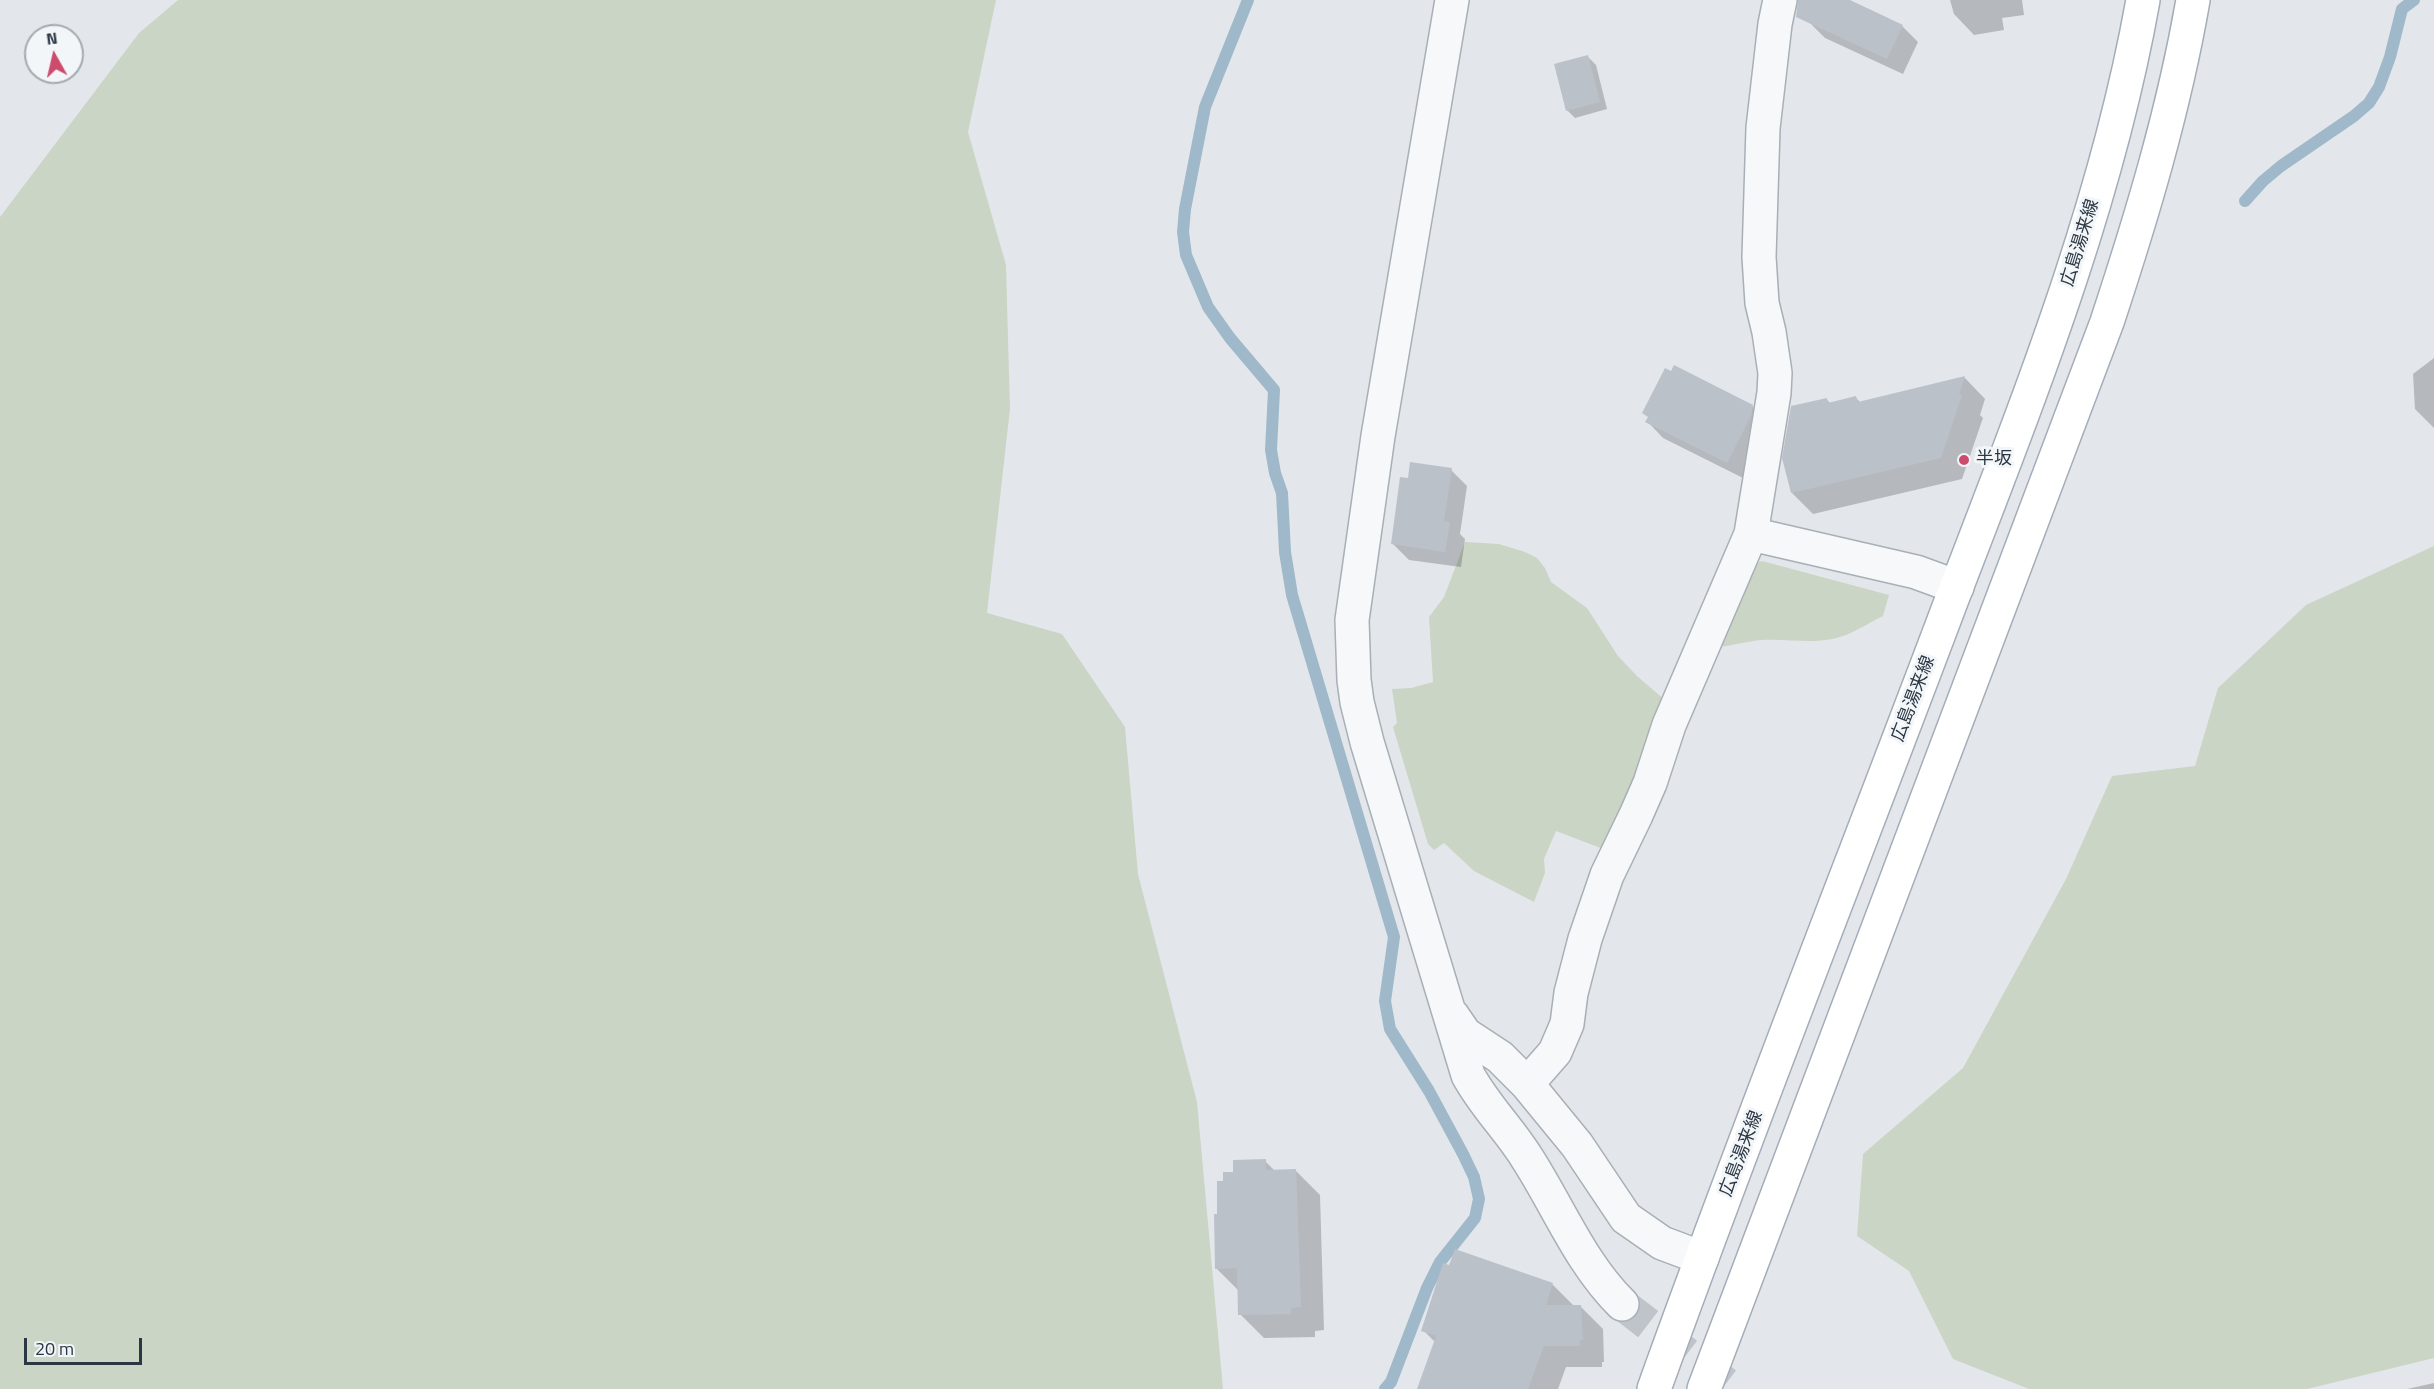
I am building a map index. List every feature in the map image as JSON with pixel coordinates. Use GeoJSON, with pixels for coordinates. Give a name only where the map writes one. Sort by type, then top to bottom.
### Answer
{"type":"FeatureCollection","features":[{"type":"Feature","properties":{"kind":"main road","name":"広島湯来線"},"geometry":{"type":"LineString","coordinates":[[1654,1389],[2026,407],[2089,224],[2135,46],[2143,0]]}},
{"type":"Feature","properties":{"kind":"main road"},"geometry":{"type":"LineString","coordinates":[[1704,1389],[2107,322],[2153,175],[2180,66],[2193,0]]}},
{"type":"Feature","properties":{"kind":"street"},"geometry":{"type":"LineString","coordinates":[[1452,0],[1376,447],[1352,620],[1352,660],[1357,702],[1463,1062],[1475,1088],[1526,1157],[1603,1286],[1622,1304]]}},
{"type":"Feature","properties":{"kind":"street"},"geometry":{"type":"LineString","coordinates":[[1527,1084],[1555,1052],[1567,1024],[1571,993],[1585,939],[1607,875],[1650,783],[1669,725],[1751,534],[1774,393],[1773,352],[1762,303],[1759,257],[1763,128],[1774,24],[1780,0]]}},
{"type":"Feature","properties":{"kind":"street"},"geometry":{"type":"LineString","coordinates":[[1751,534],[1916,573],[1957,587]]}},
{"type":"Feature","properties":{"kind":"street"},"geometry":{"type":"LineString","coordinates":[[1446,1002],[1457,1025],[1465,1034],[1500,1057],[1527,1084],[1576,1145],[1626,1218],[1662,1244],[1702,1258]]}},
{"type":"Feature","properties":{"kind":"green space"},"geometry":{"type":"Polygon","coordinates":[[[178,0],[996,0],[968,132],[1006,265],[1010,409],[987,613],[1062,634],[1125,727],[1138,874],[1197,1102],[1223,1389],[0,1389],[0,217],[139,33],[178,0]]]}},
{"type":"Feature","properties":{"kind":"green space"},"geometry":{"type":"Polygon","coordinates":[[[1465,542],[1499,544],[1537,558],[1545,568],[1551,582],[1587,608],[1618,656],[1666,701],[1611,852],[1556,831],[1544,859],[1545,873],[1534,902],[1474,871],[1444,843],[1434,850],[1428,844],[1393,727],[1397,723],[1392,689],[1411,688],[1433,682],[1429,617],[1444,597],[1465,542]]]}},
{"type":"Feature","properties":{"kind":"green space"},"geometry":{"type":"Polygon","coordinates":[[[2434,546],[2434,1358],[2307,1389],[2029,1389],[1953,1359],[1909,1271],[1857,1236],[1863,1154],[1963,1068],[2066,879],[2112,776],[2195,766],[2218,688],[2306,605],[2434,546]]]}},
{"type":"Feature","properties":{"kind":"green space"},"geometry":{"type":"Polygon","coordinates":[[[1762,561],[1889,595],[1883,616],[1851,633],[1836,638],[1814,641],[1762,640],[1716,647],[1751,565],[1762,561]]]}},
{"type":"Feature","properties":{"kind":"building"},"geometry":{"type":"Polygon","coordinates":[[[1798,0],[1850,0],[1903,25],[1887,59],[1796,17],[1798,0]]]}},
{"type":"Feature","properties":{"kind":"building"},"geometry":{"type":"Polygon","coordinates":[[[1588,55],[1600,102],[1566,111],[1554,64],[1588,55]]]}},
{"type":"Feature","properties":{"kind":"building"},"geometry":{"type":"Polygon","coordinates":[[[1674,365],[1753,405],[1751,416],[1727,463],[1645,422],[1648,417],[1642,413],[1665,368],[1671,371],[1674,365]]]}},
{"type":"Feature","properties":{"kind":"building"},"geometry":{"type":"Polygon","coordinates":[[[1965,376],[1959,394],[1962,395],[1941,458],[1791,493],[1782,458],[1791,406],[1827,398],[1828,403],[1856,396],[1858,402],[1965,376]]]}},
{"type":"Feature","properties":{"kind":"building"},"geometry":{"type":"Polygon","coordinates":[[[1410,462],[1452,468],[1444,521],[1450,522],[1445,552],[1391,544],[1400,477],[1408,478],[1410,462]]]}},
{"type":"Feature","properties":{"kind":"building"},"geometry":{"type":"Polygon","coordinates":[[[1266,1159],[1266,1170],[1296,1169],[1301,1307],[1291,1308],[1291,1314],[1238,1315],[1237,1268],[1215,1269],[1214,1214],[1217,1214],[1217,1181],[1223,1181],[1223,1172],[1233,1172],[1233,1160],[1266,1159]]]}},
{"type":"Feature","properties":{"kind":"building"},"geometry":{"type":"Polygon","coordinates":[[[1455,1249],[1553,1283],[1546,1305],[1581,1305],[1583,1340],[1580,1340],[1580,1346],[1544,1346],[1528,1389],[1417,1389],[1436,1336],[1421,1331],[1443,1263],[1449,1265],[1455,1249]]]}},
{"type":"Feature","properties":{"kind":"waterway"},"geometry":{"type":"LineString","coordinates":[[1248,0],[1205,107],[1185,209],[1183,232],[1186,255],[1208,307],[1230,338],[1274,390],[1271,450],[1275,473],[1282,493],[1285,552],[1292,595],[1394,937],[1385,1001],[1390,1029],[1429,1091],[1463,1154],[1474,1177],[1479,1199],[1475,1218],[1440,1262],[1427,1288],[1391,1382],[1385,1389]]}},
{"type":"Feature","properties":{"kind":"waterway"},"geometry":{"type":"LineString","coordinates":[[2245,201],[2281,166],[2354,116],[2369,103],[2379,87],[2390,57],[2402,9],[2414,0]]}},
{"type":"Feature","properties":{"kind":"tunnel"},"geometry":{"type":"LineString","coordinates":[[1622,1304],[1733,1389]]}},
{"type":"Feature","properties":{"kind":"place","name":"半坂"},"geometry":{"type":"Point","coordinates":[1964,460]}}]}
